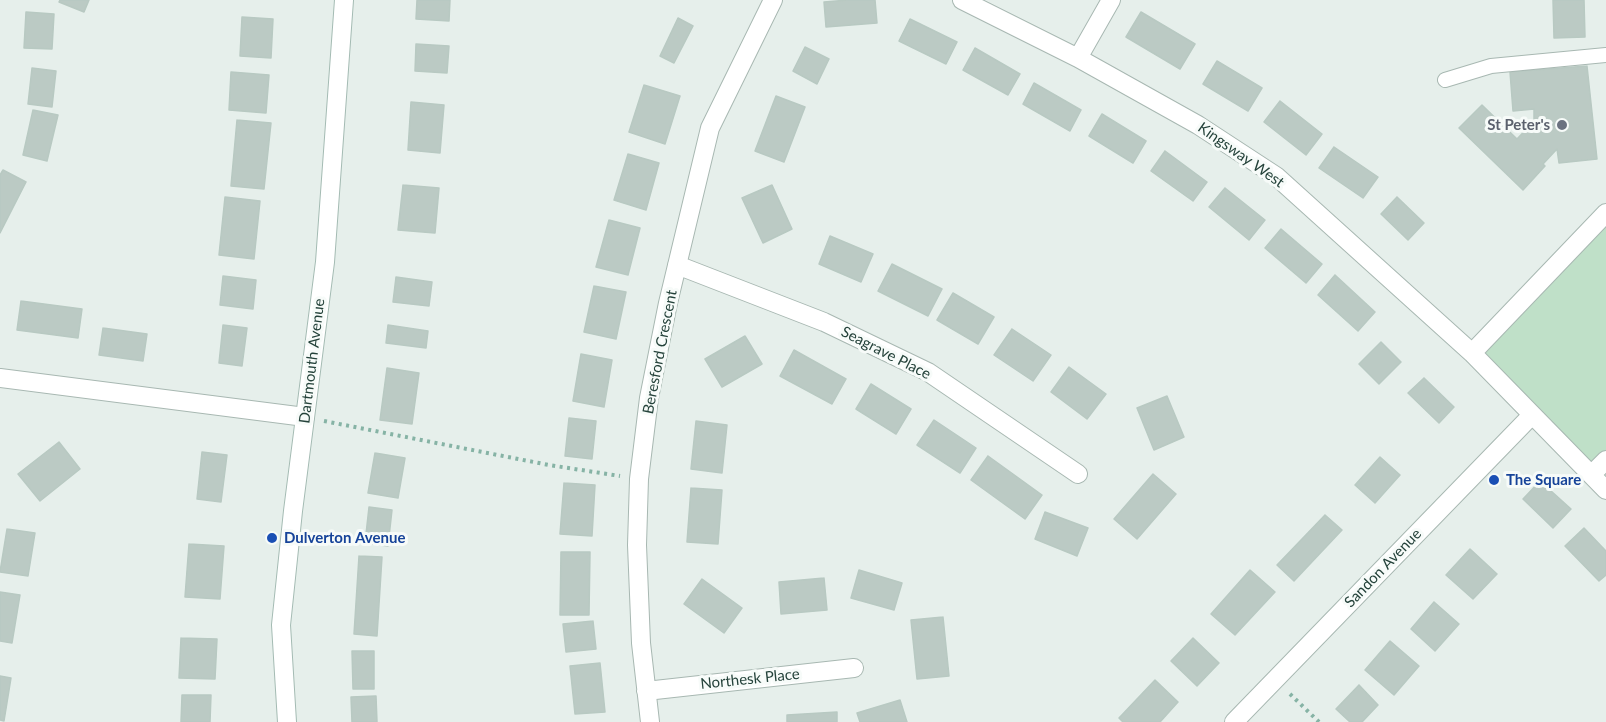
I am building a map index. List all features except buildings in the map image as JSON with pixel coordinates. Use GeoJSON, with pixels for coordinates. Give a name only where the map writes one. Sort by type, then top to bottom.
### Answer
{"type":"FeatureCollection","features":[{"type":"Feature","properties":{"kind":"street","name":"Dartmouth Avenue"},"geometry":{"type":"LineString","coordinates":[[287,722],[281,625],[325,262],[344,0]]}},
{"type":"Feature","properties":{"kind":"street","name":"Beresford Crescent"},"geometry":{"type":"LineString","coordinates":[[650,722],[639,613],[637,545],[639,479],[649,398],[677,265],[710,128],[773,0]]}},
{"type":"Feature","properties":{"kind":"street","name":"Kingsway West"},"geometry":{"type":"LineString","coordinates":[[962,0],[1078,58],[1198,125],[1276,176],[1472,353],[1606,490]]}},
{"type":"Feature","properties":{"kind":"street"},"geometry":{"type":"LineString","coordinates":[[1078,58],[1111,0]]}},
{"type":"Feature","properties":{"kind":"street"},"geometry":{"type":"LineString","coordinates":[[1472,353],[1606,213]]}},
{"type":"Feature","properties":{"kind":"street","name":"Seagrave Place"},"geometry":{"type":"LineString","coordinates":[[677,265],[824,322],[928,372],[1078,474]]}},
{"type":"Feature","properties":{"kind":"street"},"geometry":{"type":"LineString","coordinates":[[0,378],[305,417]]}},
{"type":"Feature","properties":{"kind":"street","name":"Sandon Avenue"},"geometry":{"type":"LineString","coordinates":[[1234,722],[1532,415]]}},
{"type":"Feature","properties":{"kind":"street"},"geometry":{"type":"LineString","coordinates":[[1592,474],[1606,460]]}},
{"type":"Feature","properties":{"kind":"street","name":"Northesk Place"},"geometry":{"type":"LineString","coordinates":[[646,691],[854,668]]}},
{"type":"Feature","properties":{"kind":"lane"},"geometry":{"type":"LineString","coordinates":[[1445,80],[1491,66],[1606,55]]}},
{"type":"Feature","properties":{"kind":"path"},"geometry":{"type":"LineString","coordinates":[[305,417],[549,465],[639,479]]}},
{"type":"Feature","properties":{"kind":"path"},"geometry":{"type":"LineString","coordinates":[[1274,679],[1319,722]]}},
{"type":"Feature","properties":{"kind":"green space"},"geometry":{"type":"Polygon","coordinates":[[[1606,213],[1606,460],[1592,474],[1472,353],[1606,213]]]}},
{"type":"Feature","properties":{"kind":"place","name":"St Peter's"},"geometry":{"type":"Point","coordinates":[1562,125]}},
{"type":"Feature","properties":{"kind":"place","name":"The Square"},"geometry":{"type":"Point","coordinates":[1494,480]}},
{"type":"Feature","properties":{"kind":"place","name":"Dulverton Avenue"},"geometry":{"type":"Point","coordinates":[272,538]}}]}
